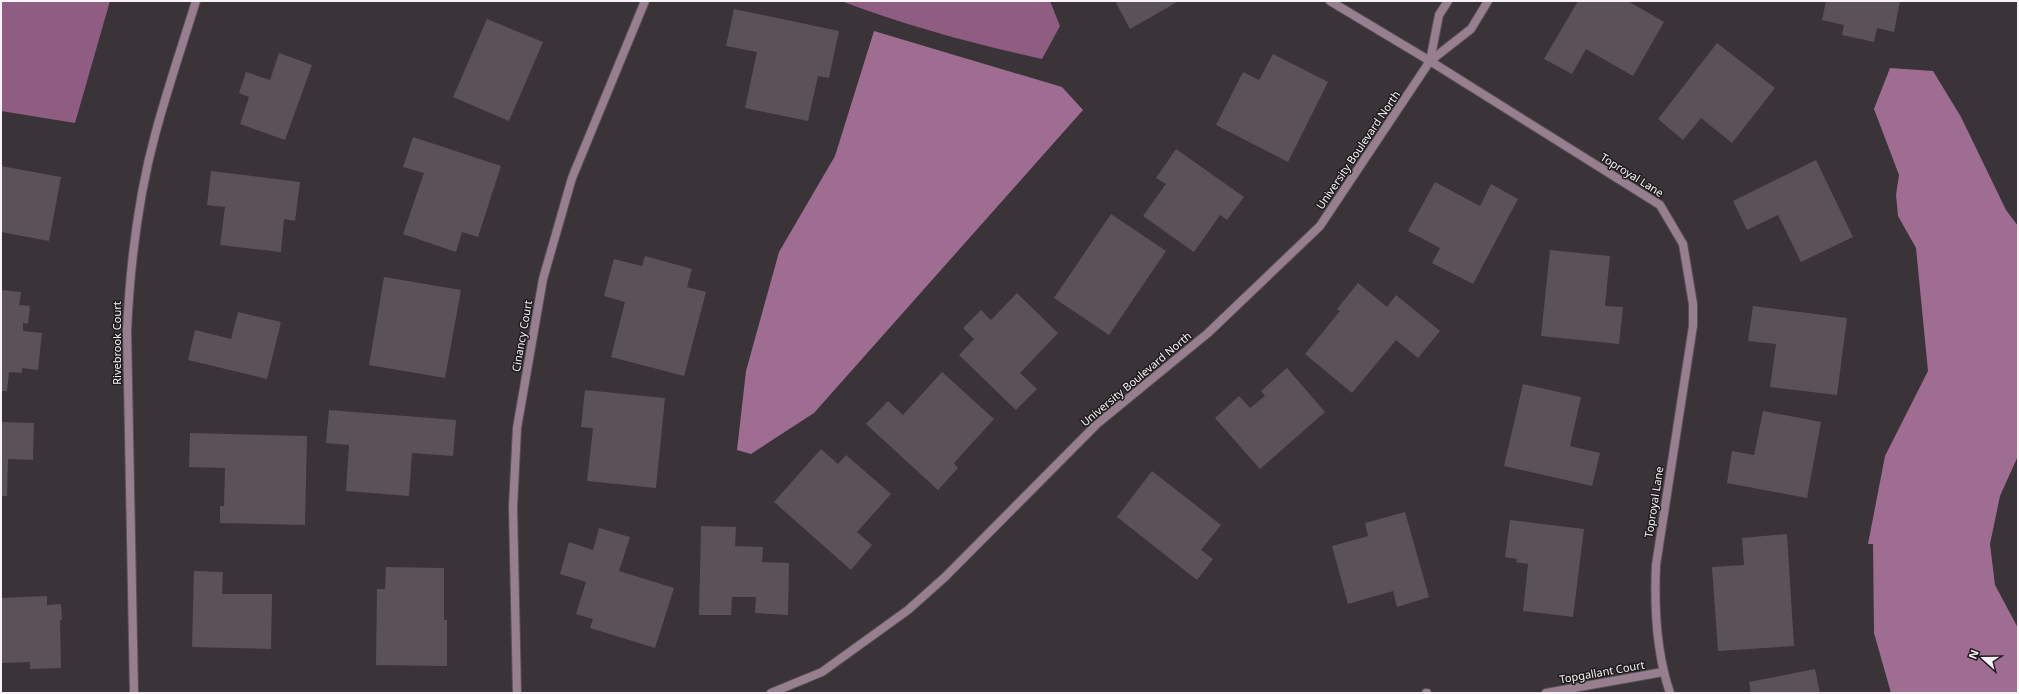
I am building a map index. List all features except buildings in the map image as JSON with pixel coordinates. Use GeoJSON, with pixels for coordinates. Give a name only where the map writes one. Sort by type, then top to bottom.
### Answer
{"type":"FeatureCollection","features":[{"type":"Feature","properties":{"kind":"street","name":"Rivebrook Court"},"geometry":{"type":"LineString","coordinates":[[134,693],[127,331],[129,282],[143,194],[155,136],[196,1]]}},
{"type":"Feature","properties":{"kind":"street","name":"Cinancy Court"},"geometry":{"type":"LineString","coordinates":[[517,693],[513,507],[517,428],[542,279],[572,178],[645,1]]}},
{"type":"Feature","properties":{"kind":"street","name":"Toproyal Lane"},"geometry":{"type":"LineString","coordinates":[[1330,1],[1660,205],[1683,244],[1693,304],[1693,326],[1656,566],[1654,596],[1656,625],[1663,672],[1670,693]]}},
{"type":"Feature","properties":{"kind":"street","name":"University Boulevard North"},"geometry":{"type":"LineString","coordinates":[[1430,62],[1439,15],[1448,1]]}},
{"type":"Feature","properties":{"kind":"street","name":"University Boulevard North"},"geometry":{"type":"LineString","coordinates":[[771,693],[822,672],[908,610],[945,577],[1097,424],[1208,333],[1304,242],[1320,226],[1430,62],[1471,29],[1488,1]]}},
{"type":"Feature","properties":{"kind":"street","name":"Topgallant Court"},"geometry":{"type":"LineString","coordinates":[[1546,693],[1663,672]]}},
{"type":"Feature","properties":{"kind":"shaded area"},"geometry":{"type":"Polygon","coordinates":[[[1,1],[110,1],[75,123],[1,111],[1,1]]]}},
{"type":"Feature","properties":{"kind":"shaded area"},"geometry":{"type":"Polygon","coordinates":[[[841,1],[1050,1],[1060,26],[1042,59],[941,34],[841,1]]]}},
{"type":"Feature","properties":{"kind":"shaded area"},"geometry":{"type":"Polygon","coordinates":[[[874,31],[1062,87],[1083,110],[814,413],[751,454],[737,450],[746,371],[779,252],[835,156],[874,31]]]}},
{"type":"Feature","properties":{"kind":"shaded area"},"geometry":{"type":"Polygon","coordinates":[[[1890,68],[1933,71],[1961,117],[2006,210],[2018,226],[2018,456],[2000,496],[1990,544],[1995,585],[2018,628],[2018,693],[1891,693],[1874,633],[1873,544],[1868,544],[1885,456],[1928,371],[1916,248],[1898,216],[1896,195],[1899,175],[1874,109],[1890,68]]]}}]}
